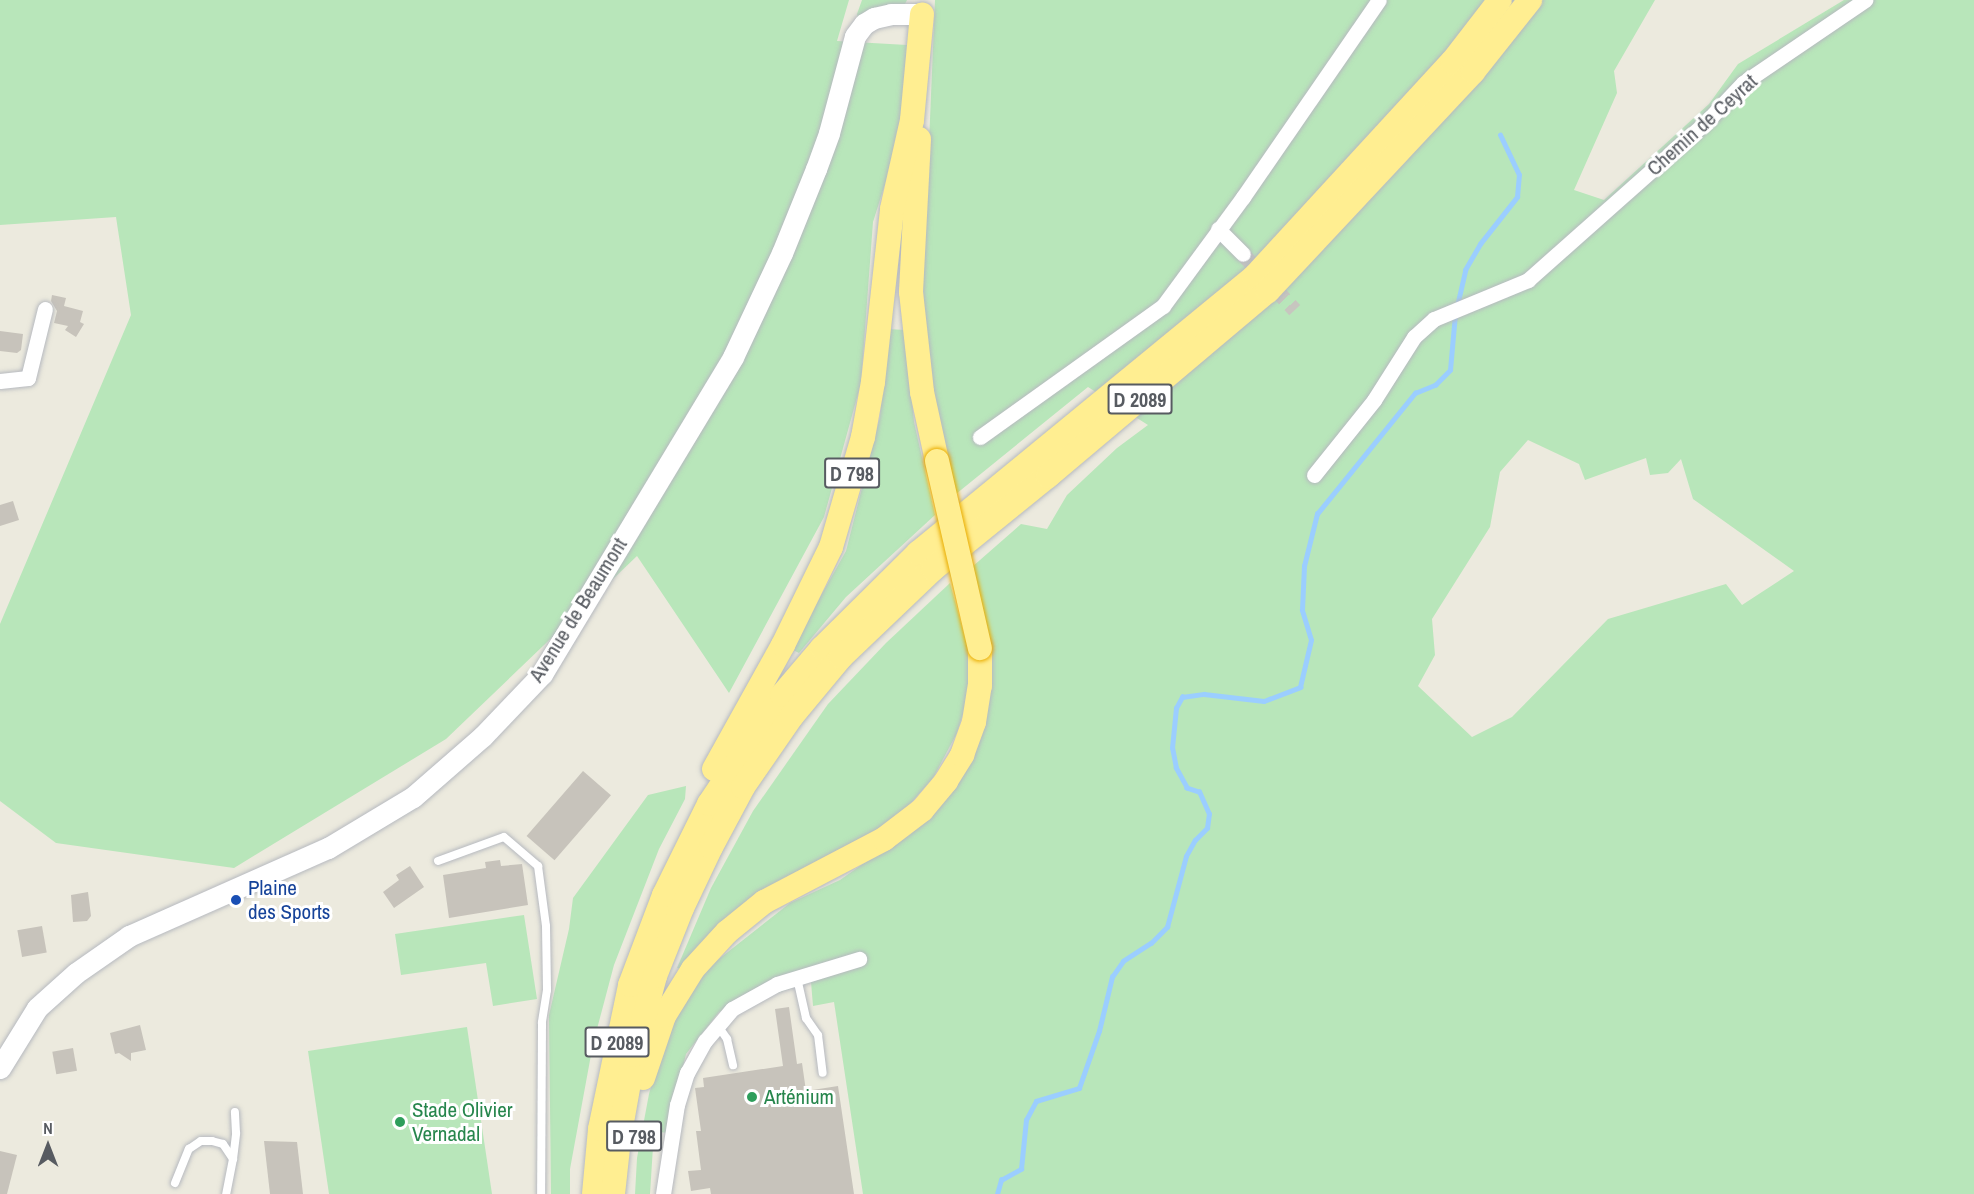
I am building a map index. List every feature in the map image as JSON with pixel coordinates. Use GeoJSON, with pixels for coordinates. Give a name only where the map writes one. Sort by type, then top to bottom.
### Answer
{"type":"FeatureCollection","features":[{"type":"Feature","properties":{"kind":"highway","name":"D 2089"},"geometry":{"type":"LineString","coordinates":[[594,1194],[600,1129],[613,1055],[630,985],[664,895],[708,804],[782,695],[822,648],[918,553],[1254,277],[1452,62],[1500,0]]}},
{"type":"Feature","properties":{"kind":"highway","name":"D 2089"},"geometry":{"type":"LineString","coordinates":[[613,1194],[619,1139],[634,1055],[655,976],[682,908],[711,847],[743,787],[792,716],[842,657],[933,569],[1048,476],[1268,291],[1473,72],[1530,0]]}},
{"type":"Feature","properties":{"kind":"highway","name":"D 798"},"geometry":{"type":"LineString","coordinates":[[664,895],[676,841],[783,645],[831,547],[862,437],[873,382],[892,209],[912,120],[922,14]]}},
{"type":"Feature","properties":{"kind":"highway","name":"D 798"},"geometry":{"type":"LineString","coordinates":[[627,1194],[643,1078],[664,1016],[693,969],[727,932],[764,902],[884,839],[922,810],[962,755],[970,733],[980,686],[980,648],[922,392],[911,292],[924,51],[922,14]]}},
{"type":"Feature","properties":{"kind":"main road","name":"Avenue de Beaumont"},"geometry":{"type":"LineString","coordinates":[[0,1068],[37,1008],[76,973],[129,936],[328,848],[413,797],[483,736],[542,674],[733,357],[782,253],[829,133],[855,36],[864,24],[874,18],[891,14],[922,14]]}},
{"type":"Feature","properties":{"kind":"street"},"geometry":{"type":"LineString","coordinates":[[980,437],[1163,306],[1194,268],[1218,229],[1244,197],[1379,0]]}},
{"type":"Feature","properties":{"kind":"street","name":"Chemin de Ceyrat"},"geometry":{"type":"LineString","coordinates":[[1314,475],[1374,400],[1414,337],[1434,319],[1528,280],[1708,120],[1743,83],[1865,0]]}},
{"type":"Feature","properties":{"kind":"street"},"geometry":{"type":"LineString","coordinates":[[1218,229],[1243,254]]}},
{"type":"Feature","properties":{"kind":"street"},"geometry":{"type":"LineString","coordinates":[[0,381],[28,378],[45,309]]}},
{"type":"Feature","properties":{"kind":"street"},"geometry":{"type":"LineString","coordinates":[[663,1194],[677,1105],[687,1073],[705,1041],[732,1009],[777,984],[859,959]]}},
{"type":"Feature","properties":{"kind":"lane"},"geometry":{"type":"LineString","coordinates":[[438,861],[504,837],[538,866],[546,926],[547,990],[542,1023],[540,1194]]}},
{"type":"Feature","properties":{"kind":"lane"},"geometry":{"type":"LineString","coordinates":[[797,977],[806,1018],[818,1035],[823,1073]]}},
{"type":"Feature","properties":{"kind":"lane"},"geometry":{"type":"LineString","coordinates":[[718,1026],[727,1039],[733,1065]]}},
{"type":"Feature","properties":{"kind":"lane"},"geometry":{"type":"LineString","coordinates":[[226,1194],[237,1133],[235,1113]]}},
{"type":"Feature","properties":{"kind":"lane"},"geometry":{"type":"LineString","coordinates":[[175,1183],[189,1149],[201,1141],[223,1144],[233,1159]]}},
{"type":"Feature","properties":{"kind":"green space"},"geometry":{"type":"Polygon","coordinates":[[[0,0],[849,0],[837,41],[907,45],[900,137],[873,222],[861,383],[824,517],[729,693],[637,556],[446,739],[234,868],[56,843],[0,801],[0,624],[131,315],[116,217],[0,225],[0,0]]]}},
{"type":"Feature","properties":{"kind":"green space"},"geometry":{"type":"Polygon","coordinates":[[[862,0],[907,0],[905,4],[858,18],[857,14],[862,0]]]}},
{"type":"Feature","properties":{"kind":"green space"},"geometry":{"type":"Polygon","coordinates":[[[935,0],[1655,0],[1614,71],[1617,93],[1574,190],[1604,200],[1709,104],[1738,64],[1844,0],[1974,0],[1974,1194],[863,1194],[834,1002],[813,1006],[811,982],[719,1012],[686,1054],[667,1133],[654,1131],[650,1194],[635,1194],[637,1158],[649,1094],[667,1030],[705,970],[790,903],[840,880],[923,822],[982,728],[972,567],[1021,524],[1047,529],[1067,495],[1117,448],[1148,425],[1088,387],[956,494],[928,380],[923,286],[935,0]],[[1528,440],[1500,472],[1490,527],[1432,619],[1435,655],[1418,686],[1472,737],[1512,717],[1608,619],[1726,584],[1742,605],[1794,571],[1693,499],[1681,459],[1668,473],[1650,475],[1646,458],[1585,480],[1579,464],[1528,440]]]}},
{"type":"Feature","properties":{"kind":"green space"},"geometry":{"type":"Polygon","coordinates":[[[888,329],[905,330],[914,422],[935,515],[846,597],[799,653],[791,649],[846,551],[880,417],[888,329]]]}},
{"type":"Feature","properties":{"kind":"green space"},"geometry":{"type":"Polygon","coordinates":[[[950,583],[967,645],[971,687],[957,733],[933,778],[902,813],[683,969],[677,968],[711,888],[753,811],[828,704],[886,643],[950,583]]]}},
{"type":"Feature","properties":{"kind":"green space"},"geometry":{"type":"Polygon","coordinates":[[[686,786],[685,799],[659,849],[614,965],[593,1044],[570,1169],[570,1194],[551,1194],[549,1015],[569,929],[573,898],[648,795],[686,786]]]}},
{"type":"Feature","properties":{"kind":"green space"},"geometry":{"type":"Polygon","coordinates":[[[524,915],[537,999],[493,1006],[486,963],[401,975],[395,934],[524,915]]]}},
{"type":"Feature","properties":{"kind":"green space","name":"Stade Olivier Vernadal"},"geometry":{"type":"Polygon","coordinates":[[[467,1027],[492,1194],[329,1194],[308,1051],[467,1027]]]}},
{"type":"Feature","properties":{"kind":"building"},"geometry":{"type":"Polygon","coordinates":[[[52,295],[66,298],[64,306],[83,311],[80,322],[84,324],[76,337],[65,330],[68,326],[54,323],[57,311],[51,301],[52,295]]]}},
{"type":"Feature","properties":{"kind":"building"},"geometry":{"type":"Polygon","coordinates":[[[0,331],[23,334],[21,350],[17,353],[0,351],[0,331]]]}},
{"type":"Feature","properties":{"kind":"building"},"geometry":{"type":"Polygon","coordinates":[[[13,501],[19,520],[0,526],[0,505],[13,501]]]}},
{"type":"Feature","properties":{"kind":"building"},"geometry":{"type":"Polygon","coordinates":[[[583,771],[611,795],[555,860],[527,836],[583,771]]]}},
{"type":"Feature","properties":{"kind":"building"},"geometry":{"type":"Polygon","coordinates":[[[500,860],[501,866],[522,864],[528,905],[449,918],[443,875],[486,868],[485,862],[500,860]]]}},
{"type":"Feature","properties":{"kind":"building"},"geometry":{"type":"Polygon","coordinates":[[[410,866],[424,887],[394,908],[383,892],[399,880],[396,875],[410,866]]]}},
{"type":"Feature","properties":{"kind":"building"},"geometry":{"type":"Polygon","coordinates":[[[88,892],[91,916],[87,921],[73,922],[71,895],[88,892]]]}},
{"type":"Feature","properties":{"kind":"building"},"geometry":{"type":"Polygon","coordinates":[[[42,926],[47,953],[22,957],[17,930],[42,926]]]}},
{"type":"Feature","properties":{"kind":"building","name":"Arténium"},"geometry":{"type":"Polygon","coordinates":[[[789,1007],[797,1064],[802,1063],[806,1091],[838,1086],[854,1194],[711,1194],[710,1188],[691,1191],[688,1171],[701,1170],[696,1131],[701,1131],[695,1088],[704,1087],[703,1078],[783,1066],[775,1009],[789,1007]]]}},
{"type":"Feature","properties":{"kind":"building"},"geometry":{"type":"Polygon","coordinates":[[[140,1025],[146,1050],[131,1053],[131,1061],[119,1053],[115,1054],[110,1033],[140,1025]]]}},
{"type":"Feature","properties":{"kind":"building"},"geometry":{"type":"Polygon","coordinates":[[[73,1048],[77,1071],[56,1074],[52,1052],[73,1048]]]}},
{"type":"Feature","properties":{"kind":"building"},"geometry":{"type":"Polygon","coordinates":[[[264,1141],[297,1142],[303,1194],[270,1194],[264,1141]]]}},
{"type":"Feature","properties":{"kind":"building"},"geometry":{"type":"Polygon","coordinates":[[[0,1151],[17,1155],[7,1194],[0,1194],[0,1151]]]}},
{"type":"Feature","properties":{"kind":"waterway"},"geometry":{"type":"LineString","coordinates":[[1457,306],[1465,270],[1480,244],[1517,197],[1519,175],[1500,135]]}},
{"type":"Feature","properties":{"kind":"waterway"},"geometry":{"type":"LineString","coordinates":[[997,1194],[1001,1180],[1021,1169],[1026,1120],[1036,1101],[1079,1088],[1099,1031],[1112,977],[1123,961],[1151,943],[1167,927],[1186,856],[1195,840],[1207,828],[1209,814],[1199,792],[1187,788],[1176,768],[1172,748],[1176,708],[1182,697],[1204,694],[1264,701],[1300,687],[1311,640],[1302,610],[1304,566],[1317,514],[1415,393],[1435,385],[1450,370],[1455,314]]}},
{"type":"Feature","properties":{"kind":"tunnel"},"geometry":{"type":"LineString","coordinates":[[1243,254],[1295,310]]}},
{"type":"Feature","properties":{"kind":"place","name":"Plaine des Sports"},"geometry":{"type":"Point","coordinates":[236,900]}},
{"type":"Feature","properties":{"kind":"place","name":"Arténium"},"geometry":{"type":"Point","coordinates":[752,1097]}},
{"type":"Feature","properties":{"kind":"place","name":"Stade Olivier Vernadal"},"geometry":{"type":"Point","coordinates":[400,1122]}}]}
